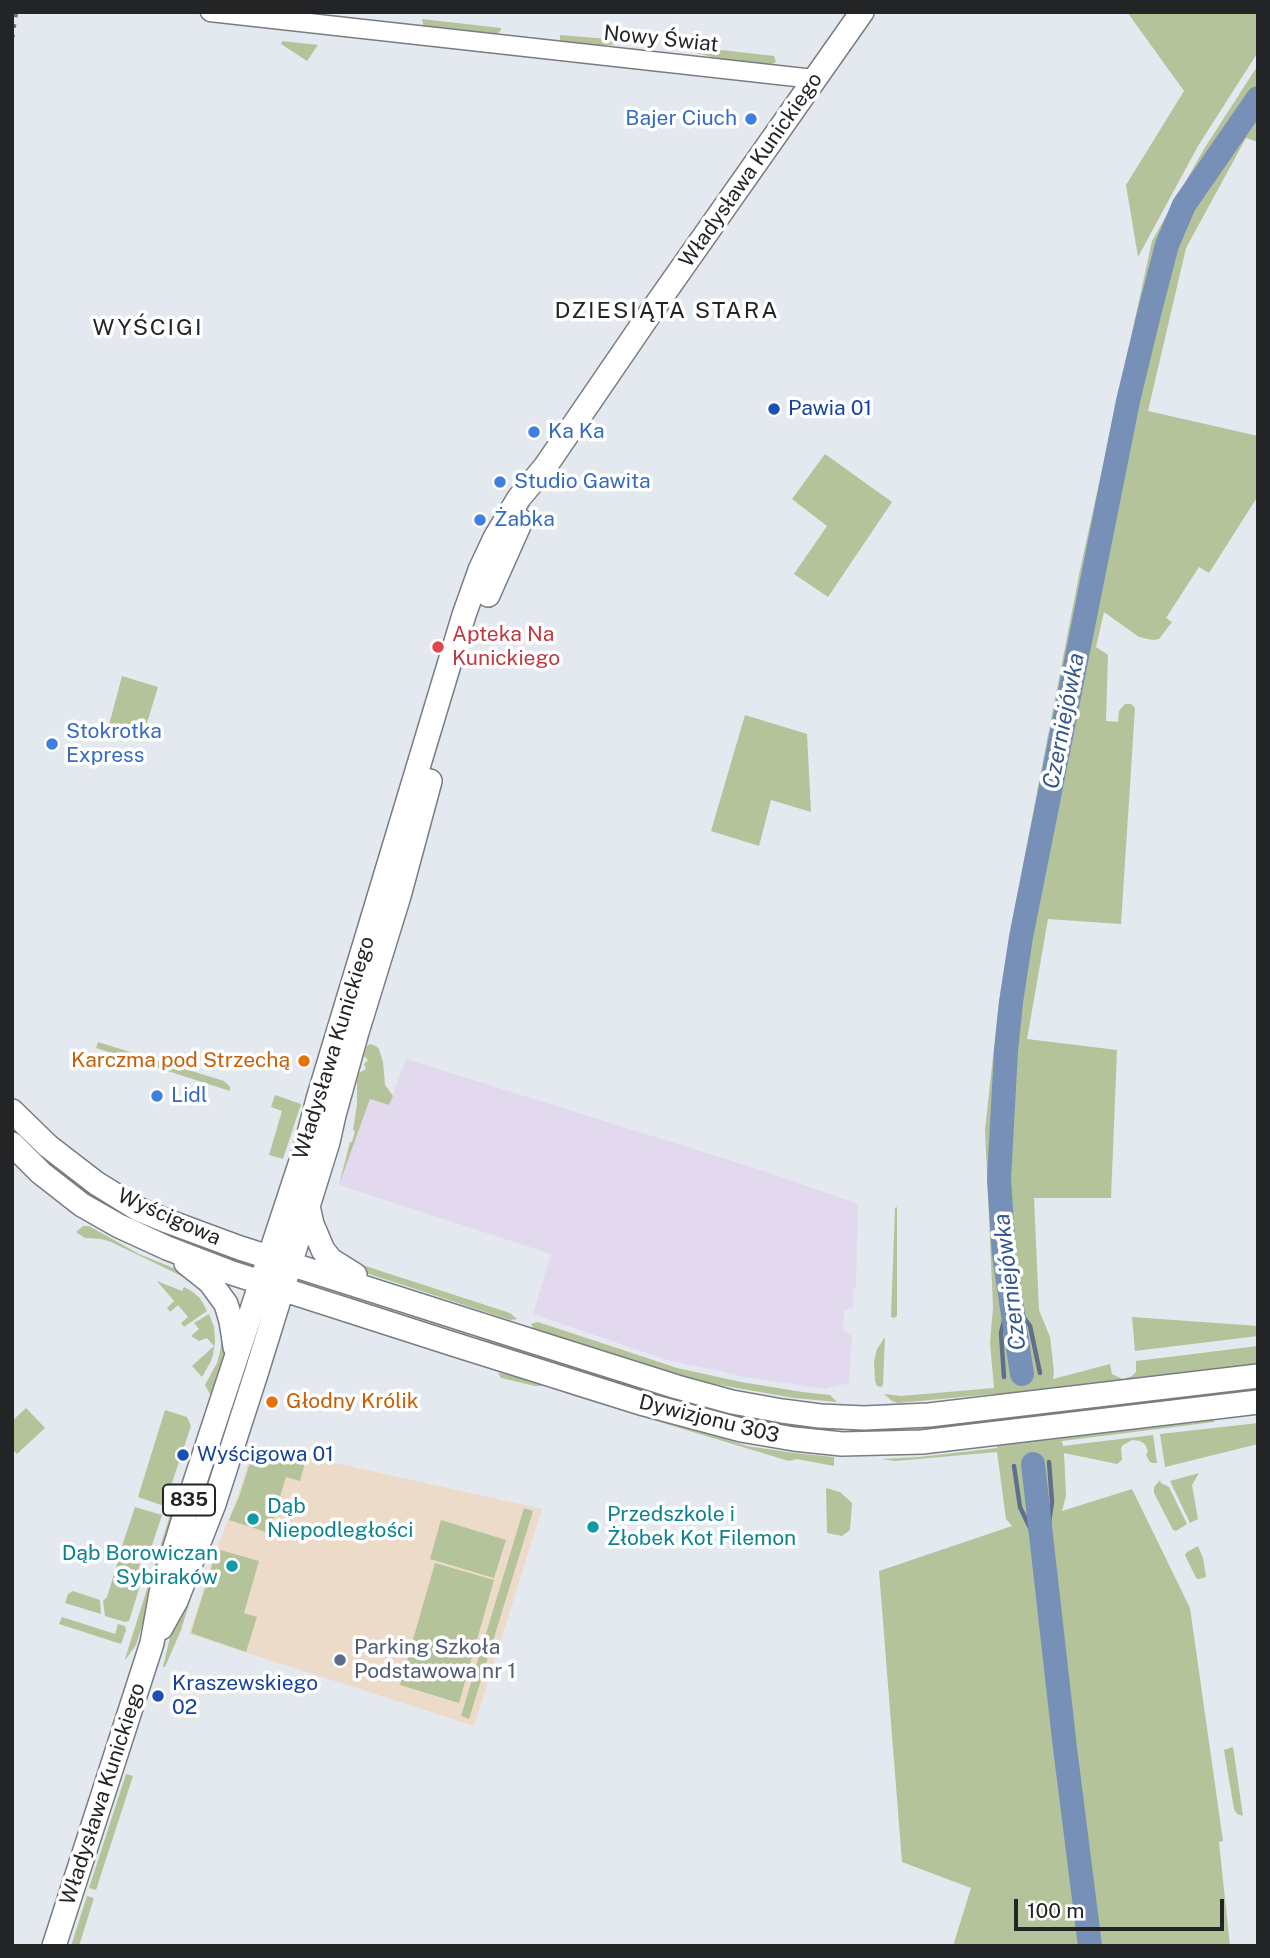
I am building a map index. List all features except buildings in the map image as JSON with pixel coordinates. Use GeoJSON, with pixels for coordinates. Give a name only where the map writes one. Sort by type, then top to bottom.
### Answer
{"type":"FeatureCollection","features":[{"type":"Feature","properties":{"kind":"main road","name":"Władysława Kunickiego"},"geometry":{"type":"LineString","coordinates":[[152,1643],[176,1601],[214,1504],[268,1335],[282,1289],[281,1222],[464,615],[495,538],[519,498],[545,467],[862,12]]}},
{"type":"Feature","properties":{"kind":"main road","name":"Władysława Kunickiego"},"geometry":{"type":"LineString","coordinates":[[54,1946],[152,1643],[161,1592],[260,1282],[280,1260],[308,1206],[399,896],[452,701],[489,591],[545,467]]}},
{"type":"Feature","properties":{"kind":"main road","name":"Wyścigowa"},"geometry":{"type":"LineString","coordinates":[[12,1111],[39,1139],[71,1165],[138,1209],[179,1226],[280,1260]]}},
{"type":"Feature","properties":{"kind":"main road","name":"Wyścigowa"},"geometry":{"type":"LineString","coordinates":[[12,1144],[41,1173],[82,1205],[119,1226],[167,1248],[260,1282]]}},
{"type":"Feature","properties":{"kind":"main road"},"geometry":{"type":"LineString","coordinates":[[308,1206],[319,1242],[331,1260],[402,1300]]}},
{"type":"Feature","properties":{"kind":"main road"},"geometry":{"type":"LineString","coordinates":[[222,1241],[252,1238],[281,1222]]}},
{"type":"Feature","properties":{"kind":"main road","name":"835"},"geometry":{"type":"LineString","coordinates":[[167,1248],[209,1282],[220,1295],[231,1321],[235,1359]]}},
{"type":"Feature","properties":{"kind":"main road","name":"Dywizjonu 303"},"geometry":{"type":"LineString","coordinates":[[280,1260],[677,1387],[760,1407],[820,1416],[863,1418],[929,1415],[1258,1376]]}},
{"type":"Feature","properties":{"kind":"main road","name":"Dywizjonu 303"},"geometry":{"type":"LineString","coordinates":[[260,1282],[644,1404],[741,1430],[794,1439],[863,1445],[922,1442],[1258,1402]]}},
{"type":"Feature","properties":{"kind":"main road"},"geometry":{"type":"LineString","coordinates":[[268,1335],[289,1313],[310,1298]]}},
{"type":"Feature","properties":{"kind":"street","name":"Nowy Świat"},"geometry":{"type":"LineString","coordinates":[[209,12],[814,79]]}},
{"type":"Feature","properties":{"kind":"shaded area"},"geometry":{"type":"Polygon","coordinates":[[[406,1059],[767,1172],[858,1204],[856,1288],[853,1289],[853,1308],[845,1310],[843,1323],[843,1329],[852,1336],[849,1383],[825,1389],[746,1377],[667,1360],[533,1314],[551,1254],[339,1185],[370,1099],[389,1105],[406,1059]]]}},
{"type":"Feature","properties":{"kind":"shaded area"},"geometry":{"type":"Polygon","coordinates":[[[254,1445],[542,1509],[474,1726],[189,1634],[254,1445]]]}},
{"type":"Feature","properties":{"kind":"green space"},"geometry":{"type":"Polygon","coordinates":[[[1127,12],[1258,12],[1258,52],[1198,146],[1138,257],[1126,185],[1184,91],[1127,12]]]}},
{"type":"Feature","properties":{"kind":"green space"},"geometry":{"type":"Polygon","coordinates":[[[422,19],[501,30],[492,34],[426,27],[422,19]]]}},
{"type":"Feature","properties":{"kind":"green space"},"geometry":{"type":"Polygon","coordinates":[[[560,35],[632,41],[596,46],[563,42],[560,41],[560,35]]]}},
{"type":"Feature","properties":{"kind":"green space"},"geometry":{"type":"Polygon","coordinates":[[[282,41],[318,45],[307,61],[281,44],[282,41]]]}},
{"type":"Feature","properties":{"kind":"green space"},"geometry":{"type":"Polygon","coordinates":[[[686,46],[774,56],[776,62],[770,65],[720,59],[685,50],[686,46]]]}},
{"type":"Feature","properties":{"kind":"green space"},"geometry":{"type":"Polygon","coordinates":[[[1258,65],[1258,142],[1246,138],[1186,248],[1148,411],[1258,436],[1258,496],[1209,573],[1199,567],[1166,618],[1172,622],[1159,639],[1139,637],[1104,612],[1096,647],[1108,655],[1106,721],[1118,722],[1119,711],[1125,704],[1131,704],[1135,708],[1121,924],[1048,919],[1027,1039],[1117,1050],[1111,1198],[1034,1198],[1039,1310],[1050,1337],[1053,1379],[1110,1364],[1112,1374],[1123,1379],[1136,1372],[1136,1361],[1258,1346],[1258,1394],[1061,1437],[1214,1418],[1214,1422],[1062,1441],[1063,1446],[1153,1435],[1157,1463],[1149,1461],[1145,1444],[1132,1440],[1121,1448],[1122,1460],[1117,1464],[1064,1453],[1066,1496],[1062,1511],[1132,1489],[1190,1608],[1223,1841],[1219,1842],[1230,1946],[953,1946],[971,1888],[902,1862],[879,1571],[1012,1526],[1006,1519],[997,1452],[895,1461],[882,1459],[997,1448],[996,1427],[849,1436],[849,1425],[995,1416],[994,1394],[898,1403],[884,1394],[901,1396],[994,1388],[990,1343],[993,1307],[985,1130],[999,1002],[1013,916],[1080,570],[1152,241],[1204,149],[1258,65]]]}},
{"type":"Feature","properties":{"kind":"green space"},"geometry":{"type":"Polygon","coordinates":[[[825,454],[892,502],[828,597],[794,574],[827,526],[792,499],[825,454]]]}},
{"type":"Feature","properties":{"kind":"green space"},"geometry":{"type":"Polygon","coordinates":[[[122,676],[158,687],[142,739],[108,729],[122,676]]]}},
{"type":"Feature","properties":{"kind":"green space"},"geometry":{"type":"Polygon","coordinates":[[[745,715],[807,734],[811,812],[771,800],[759,846],[711,831],[745,715]]]}},
{"type":"Feature","properties":{"kind":"green space"},"geometry":{"type":"Polygon","coordinates":[[[98,1042],[224,1081],[230,1091],[96,1048],[98,1042]]]}},
{"type":"Feature","properties":{"kind":"green space"},"geometry":{"type":"Polygon","coordinates":[[[370,1044],[379,1049],[385,1085],[393,1096],[389,1105],[370,1099],[339,1185],[355,1131],[357,1081],[359,1073],[366,1069],[364,1064],[368,1060],[364,1056],[370,1044]]]}},
{"type":"Feature","properties":{"kind":"green space"},"geometry":{"type":"Polygon","coordinates":[[[275,1095],[301,1104],[283,1159],[269,1155],[282,1111],[271,1107],[275,1095]]]}},
{"type":"Feature","properties":{"kind":"green space"},"geometry":{"type":"Polygon","coordinates":[[[897,1207],[897,1316],[894,1318],[891,1317],[897,1207]]]}},
{"type":"Feature","properties":{"kind":"green space"},"geometry":{"type":"Polygon","coordinates":[[[83,1226],[89,1226],[139,1254],[193,1276],[194,1282],[111,1242],[85,1238],[76,1232],[83,1226]]]}},
{"type":"Feature","properties":{"kind":"green space"},"geometry":{"type":"Polygon","coordinates":[[[347,1260],[510,1313],[517,1319],[510,1320],[354,1269],[347,1260]]]}},
{"type":"Feature","properties":{"kind":"green space"},"geometry":{"type":"Polygon","coordinates":[[[157,1281],[182,1291],[184,1287],[190,1290],[200,1298],[207,1311],[184,1327],[181,1323],[188,1317],[178,1305],[170,1312],[167,1308],[174,1301],[157,1281]]]}},
{"type":"Feature","properties":{"kind":"green space"},"geometry":{"type":"Polygon","coordinates":[[[209,1314],[215,1341],[213,1355],[211,1361],[202,1377],[192,1366],[214,1346],[207,1338],[199,1341],[191,1336],[199,1329],[194,1323],[209,1314]]]}},
{"type":"Feature","properties":{"kind":"green space"},"geometry":{"type":"Polygon","coordinates":[[[219,1315],[228,1357],[211,1396],[205,1385],[220,1352],[222,1335],[219,1315]]]}},
{"type":"Feature","properties":{"kind":"green space"},"geometry":{"type":"Polygon","coordinates":[[[1132,1317],[1258,1326],[1258,1336],[1135,1351],[1132,1317]]]}},
{"type":"Feature","properties":{"kind":"green space"},"geometry":{"type":"Polygon","coordinates":[[[538,1322],[677,1368],[741,1382],[830,1395],[837,1402],[794,1398],[674,1377],[535,1331],[531,1324],[538,1322]]]}},
{"type":"Feature","properties":{"kind":"green space"},"geometry":{"type":"Polygon","coordinates":[[[885,1337],[881,1387],[877,1386],[875,1381],[874,1361],[877,1349],[885,1337]]]}},
{"type":"Feature","properties":{"kind":"green space"},"geometry":{"type":"Polygon","coordinates":[[[480,1339],[836,1424],[835,1435],[722,1419],[479,1343],[480,1339]]]}},
{"type":"Feature","properties":{"kind":"green space"},"geometry":{"type":"Polygon","coordinates":[[[498,1373],[525,1375],[747,1446],[834,1457],[834,1466],[797,1459],[789,1461],[546,1386],[501,1378],[498,1373]]]}},
{"type":"Feature","properties":{"kind":"green space"},"geometry":{"type":"Polygon","coordinates":[[[26,1408],[45,1428],[17,1454],[12,1449],[12,1421],[26,1408]]]}},
{"type":"Feature","properties":{"kind":"green space"},"geometry":{"type":"Polygon","coordinates":[[[165,1410],[187,1417],[191,1426],[183,1450],[180,1449],[180,1459],[164,1506],[138,1497],[165,1410]]]}},
{"type":"Feature","properties":{"kind":"green space"},"geometry":{"type":"Polygon","coordinates":[[[1258,1423],[1258,1444],[1165,1467],[1160,1434],[1258,1423]]]}},
{"type":"Feature","properties":{"kind":"green space"},"geometry":{"type":"Polygon","coordinates":[[[255,1447],[306,1459],[300,1481],[286,1477],[269,1533],[229,1520],[255,1447]]]}},
{"type":"Feature","properties":{"kind":"green space"},"geometry":{"type":"Polygon","coordinates":[[[1199,1473],[1192,1485],[1198,1519],[1190,1523],[1170,1481],[1199,1473]]]}},
{"type":"Feature","properties":{"kind":"green space"},"geometry":{"type":"Polygon","coordinates":[[[1160,1480],[1169,1487],[1187,1524],[1176,1531],[1154,1493],[1154,1487],[1160,1480]]]}},
{"type":"Feature","properties":{"kind":"green space"},"geometry":{"type":"Polygon","coordinates":[[[826,1488],[840,1492],[852,1503],[850,1530],[842,1536],[827,1533],[826,1488]]]}},
{"type":"Feature","properties":{"kind":"green space"},"geometry":{"type":"Polygon","coordinates":[[[135,1507],[162,1515],[148,1557],[121,1549],[135,1507]]]}},
{"type":"Feature","properties":{"kind":"green space"},"geometry":{"type":"Polygon","coordinates":[[[524,1508],[533,1511],[469,1719],[461,1716],[524,1508]]]}},
{"type":"Feature","properties":{"kind":"green space"},"geometry":{"type":"Polygon","coordinates":[[[172,1509],[176,1510],[174,1525],[136,1645],[125,1659],[172,1509]]]}},
{"type":"Feature","properties":{"kind":"green space"},"geometry":{"type":"Polygon","coordinates":[[[441,1520],[506,1540],[494,1578],[430,1559],[441,1520]]]}},
{"type":"Feature","properties":{"kind":"green space"},"geometry":{"type":"Polygon","coordinates":[[[1198,1546],[1206,1577],[1199,1579],[1185,1555],[1198,1546]]]}},
{"type":"Feature","properties":{"kind":"green space"},"geometry":{"type":"Polygon","coordinates":[[[217,1549],[259,1561],[244,1613],[257,1617],[246,1652],[191,1633],[217,1549]]]}},
{"type":"Feature","properties":{"kind":"green space"},"geometry":{"type":"Polygon","coordinates":[[[205,1553],[181,1630],[163,1667],[171,1633],[205,1553]]]}},
{"type":"Feature","properties":{"kind":"green space"},"geometry":{"type":"Polygon","coordinates":[[[119,1558],[146,1566],[129,1621],[125,1622],[105,1616],[103,1601],[107,1597],[119,1558]]]}},
{"type":"Feature","properties":{"kind":"green space"},"geometry":{"type":"Polygon","coordinates":[[[435,1563],[494,1580],[459,1703],[400,1685],[435,1563]]]}},
{"type":"Feature","properties":{"kind":"green space"},"geometry":{"type":"Polygon","coordinates":[[[73,1591],[100,1600],[101,1614],[65,1603],[68,1594],[73,1591]]]}},
{"type":"Feature","properties":{"kind":"green space"},"geometry":{"type":"Polygon","coordinates":[[[62,1617],[115,1634],[118,1624],[125,1626],[126,1630],[121,1644],[59,1624],[62,1617]]]}},
{"type":"Feature","properties":{"kind":"green space"},"geometry":{"type":"Polygon","coordinates":[[[1233,1747],[1243,1816],[1237,1814],[1234,1809],[1224,1750],[1233,1747]]]}},
{"type":"Feature","properties":{"kind":"green space"},"geometry":{"type":"Polygon","coordinates":[[[126,1774],[133,1776],[96,1890],[89,1888],[126,1774]]]}},
{"type":"Feature","properties":{"kind":"green space"},"geometry":{"type":"Polygon","coordinates":[[[87,1896],[94,1898],[79,1946],[71,1946],[87,1896]]]}},
{"type":"Feature","properties":{"kind":"waterway","name":"Czerniejówka"},"geometry":{"type":"LineString","coordinates":[[1022,1374],[1004,1255],[999,1179],[1006,1051],[1021,937],[1128,401],[1167,245],[1184,205],[1258,98]]}},
{"type":"Feature","properties":{"kind":"waterway"},"geometry":{"type":"LineString","coordinates":[[1010,1299],[1030,1326],[1040,1373]]}},
{"type":"Feature","properties":{"kind":"waterway"},"geometry":{"type":"LineString","coordinates":[[1004,1377],[1001,1333],[1009,1300]]}},
{"type":"Feature","properties":{"kind":"waterway"},"geometry":{"type":"LineString","coordinates":[[1044,1557],[1052,1502],[1049,1462]]}},
{"type":"Feature","properties":{"kind":"waterway","name":"Czerniejówka"},"geometry":{"type":"LineString","coordinates":[[1033,1464],[1090,1946]]}},
{"type":"Feature","properties":{"kind":"waterway"},"geometry":{"type":"LineString","coordinates":[[1014,1466],[1020,1507],[1044,1557]]}},
{"type":"Feature","properties":{"kind":"railway"},"geometry":{"type":"LineString","coordinates":[[12,38],[16,12]]}},
{"type":"Feature","properties":{"kind":"place","name":"Bajer Ciuch"},"geometry":{"type":"Point","coordinates":[751,119]}},
{"type":"Feature","properties":{"kind":"place","name":"Pawia 01"},"geometry":{"type":"Point","coordinates":[774,409]}},
{"type":"Feature","properties":{"kind":"place","name":"Ka Ka"},"geometry":{"type":"Point","coordinates":[534,432]}},
{"type":"Feature","properties":{"kind":"place","name":"Studio Gawita"},"geometry":{"type":"Point","coordinates":[500,482]}},
{"type":"Feature","properties":{"kind":"place","name":"Żabka"},"geometry":{"type":"Point","coordinates":[480,520]}},
{"type":"Feature","properties":{"kind":"place","name":"Apteka Na Kunickiego"},"geometry":{"type":"Point","coordinates":[438,647]}},
{"type":"Feature","properties":{"kind":"place","name":"Stokrotka Express"},"geometry":{"type":"Point","coordinates":[52,744]}},
{"type":"Feature","properties":{"kind":"place","name":"Karczma pod Strzechą"},"geometry":{"type":"Point","coordinates":[304,1061]}},
{"type":"Feature","properties":{"kind":"place","name":"Lidl"},"geometry":{"type":"Point","coordinates":[157,1096]}},
{"type":"Feature","properties":{"kind":"place","name":"Głodny Królik"},"geometry":{"type":"Point","coordinates":[272,1402]}},
{"type":"Feature","properties":{"kind":"place","name":"Wyścigowa 01"},"geometry":{"type":"Point","coordinates":[183,1455]}},
{"type":"Feature","properties":{"kind":"place","name":"Dąb Niepodległości"},"geometry":{"type":"Point","coordinates":[253,1519]}},
{"type":"Feature","properties":{"kind":"place","name":"Przedszkole i Żłobek Kot Filemon"},"geometry":{"type":"Point","coordinates":[593,1527]}},
{"type":"Feature","properties":{"kind":"place","name":"Dąb Borowiczan Sybiraków"},"geometry":{"type":"Point","coordinates":[232,1566]}},
{"type":"Feature","properties":{"kind":"place","name":"Parking Szkoła Podstawowa nr 1"},"geometry":{"type":"Point","coordinates":[340,1660]}},
{"type":"Feature","properties":{"kind":"place","name":"Kraszewskiego 02"},"geometry":{"type":"Point","coordinates":[158,1696]}},
{"type":"Feature","properties":{"kind":"district","name":"DZIESIĄTA STARA"},"geometry":{"type":"Point","coordinates":[667,311]}},
{"type":"Feature","properties":{"kind":"district","name":"WYŚCIGI"},"geometry":{"type":"Point","coordinates":[148,328]}}]}
